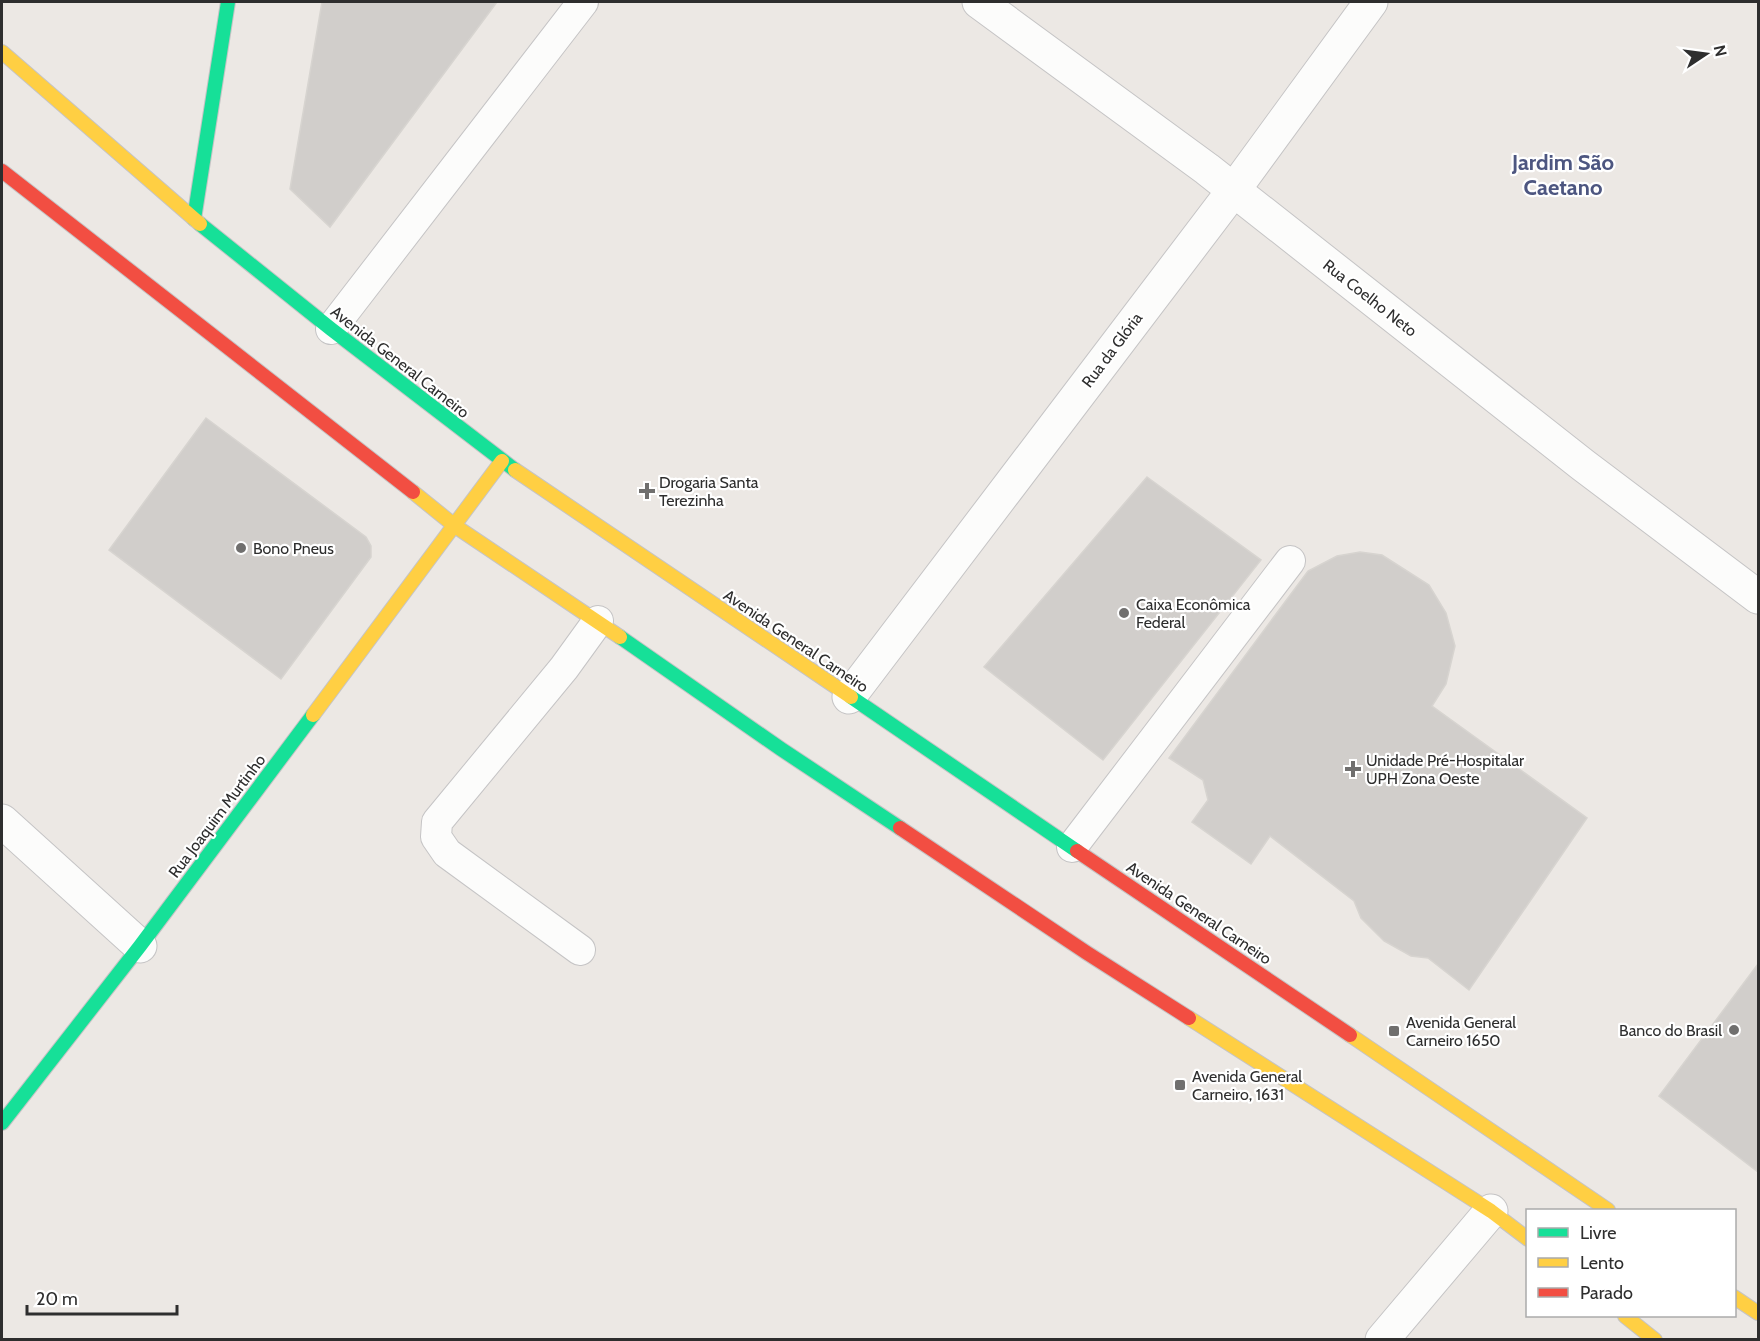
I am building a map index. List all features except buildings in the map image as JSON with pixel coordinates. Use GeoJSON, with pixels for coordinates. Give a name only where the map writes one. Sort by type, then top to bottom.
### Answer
{"type":"FeatureCollection","features":[{"type":"Feature","properties":{"kind":"main road"},"geometry":{"type":"LineString","coordinates":[[194,219],[228,2]]}},
{"type":"Feature","properties":{"kind":"main road","name":"Avenida General Carneiro"},"geometry":{"type":"LineString","coordinates":[[2,52],[194,219],[331,329],[502,461],[1607,1209]]}},
{"type":"Feature","properties":{"kind":"main road"},"geometry":{"type":"LineString","coordinates":[[2,171],[396,477],[455,526],[598,621],[781,749],[1068,939],[1491,1211],[1526,1238]]}},
{"type":"Feature","properties":{"kind":"main road","name":"Rua Joaquim Murtinho"},"geometry":{"type":"LineString","coordinates":[[2,1123],[140,946],[502,461]]}},
{"type":"Feature","properties":{"kind":"main road"},"geometry":{"type":"LineString","coordinates":[[1736,1298],[1758,1313]]}},
{"type":"Feature","properties":{"kind":"main road"},"geometry":{"type":"LineString","coordinates":[[1626,1317],[1655,1340]]}},
{"type":"Feature","properties":{"kind":"street","name":"Rua Coelho Neto"},"geometry":{"type":"LineString","coordinates":[[979,2],[1197,162],[1583,465],[1758,597]]}},
{"type":"Feature","properties":{"kind":"street","name":"Rua da Glória"},"geometry":{"type":"LineString","coordinates":[[849,697],[1233,191],[1371,2]]}},
{"type":"Feature","properties":{"kind":"street"},"geometry":{"type":"LineString","coordinates":[[2,821],[140,946]]}},
{"type":"Feature","properties":{"kind":"street"},"geometry":{"type":"LineString","coordinates":[[1382,1340],[1491,1211]]}},
{"type":"Feature","properties":{"kind":"lane"},"geometry":{"type":"LineString","coordinates":[[331,329],[583,2]]}},
{"type":"Feature","properties":{"kind":"lane"},"geometry":{"type":"LineString","coordinates":[[1072,847],[1290,561]]}},
{"type":"Feature","properties":{"kind":"lane"},"geometry":{"type":"LineString","coordinates":[[580,950],[447,853],[436,837],[436,830],[437,822],[564,669],[598,621]]}},
{"type":"Feature","properties":{"kind":"traffic: fast"},"geometry":{"type":"LineString","coordinates":[[194,219],[228,2]]}},
{"type":"Feature","properties":{"kind":"traffic: fast"},"geometry":{"type":"LineString","coordinates":[[200,224],[331,329],[515,470]]}},
{"type":"Feature","properties":{"kind":"traffic: fast"},"geometry":{"type":"LineString","coordinates":[[620,637],[900,828]]}},
{"type":"Feature","properties":{"kind":"traffic: fast"},"geometry":{"type":"LineString","coordinates":[[851,697],[1077,851]]}},
{"type":"Feature","properties":{"kind":"traffic: fast"},"geometry":{"type":"LineString","coordinates":[[2,1123],[140,946],[313,715]]}},
{"type":"Feature","properties":{"kind":"traffic: slow"},"geometry":{"type":"LineString","coordinates":[[2,52],[200,224]]}},
{"type":"Feature","properties":{"kind":"traffic: slow"},"geometry":{"type":"LineString","coordinates":[[313,715],[502,461]]}},
{"type":"Feature","properties":{"kind":"traffic: slow"},"geometry":{"type":"LineString","coordinates":[[515,470],[851,697]]}},
{"type":"Feature","properties":{"kind":"traffic: slow"},"geometry":{"type":"LineString","coordinates":[[413,492],[455,526],[620,637]]}},
{"type":"Feature","properties":{"kind":"traffic: slow"},"geometry":{"type":"LineString","coordinates":[[1189,1018],[1491,1211],[1526,1237]]}},
{"type":"Feature","properties":{"kind":"traffic: slow"},"geometry":{"type":"LineString","coordinates":[[1350,1035],[1607,1209]]}},
{"type":"Feature","properties":{"kind":"traffic: slow"},"geometry":{"type":"LineString","coordinates":[[1736,1298],[1758,1313]]}},
{"type":"Feature","properties":{"kind":"traffic: slow"},"geometry":{"type":"LineString","coordinates":[[1626,1317],[1655,1340]]}},
{"type":"Feature","properties":{"kind":"traffic: jam"},"geometry":{"type":"LineString","coordinates":[[2,171],[413,492]]}},
{"type":"Feature","properties":{"kind":"traffic: jam"},"geometry":{"type":"LineString","coordinates":[[900,828],[1189,1018]]}},
{"type":"Feature","properties":{"kind":"traffic: jam"},"geometry":{"type":"LineString","coordinates":[[1077,851],[1350,1035]]}},
{"type":"Feature","properties":{"kind":"place","name":"Drogaria Santa Terezinha"},"geometry":{"type":"Point","coordinates":[647,491]}},
{"type":"Feature","properties":{"kind":"place","name":"Bono Pneus"},"geometry":{"type":"Point","coordinates":[241,548]}},
{"type":"Feature","properties":{"kind":"place","name":"Caixa Econômica Federal"},"geometry":{"type":"Point","coordinates":[1124,613]}},
{"type":"Feature","properties":{"kind":"place","name":"Unidade Pré-Hospitalar UPH Zona Oeste"},"geometry":{"type":"Point","coordinates":[1353,769]}},
{"type":"Feature","properties":{"kind":"place","name":"Banco do Brasil"},"geometry":{"type":"Point","coordinates":[1734,1030]}},
{"type":"Feature","properties":{"kind":"place","name":"Avenida General Carneiro 1650"},"geometry":{"type":"Point","coordinates":[1394,1031]}},
{"type":"Feature","properties":{"kind":"place","name":"Avenida General Carneiro, 1631"},"geometry":{"type":"Point","coordinates":[1180,1085]}},
{"type":"Feature","properties":{"kind":"district","name":"Jardim São Caetano"},"geometry":{"type":"Point","coordinates":[1563,174]}}]}
